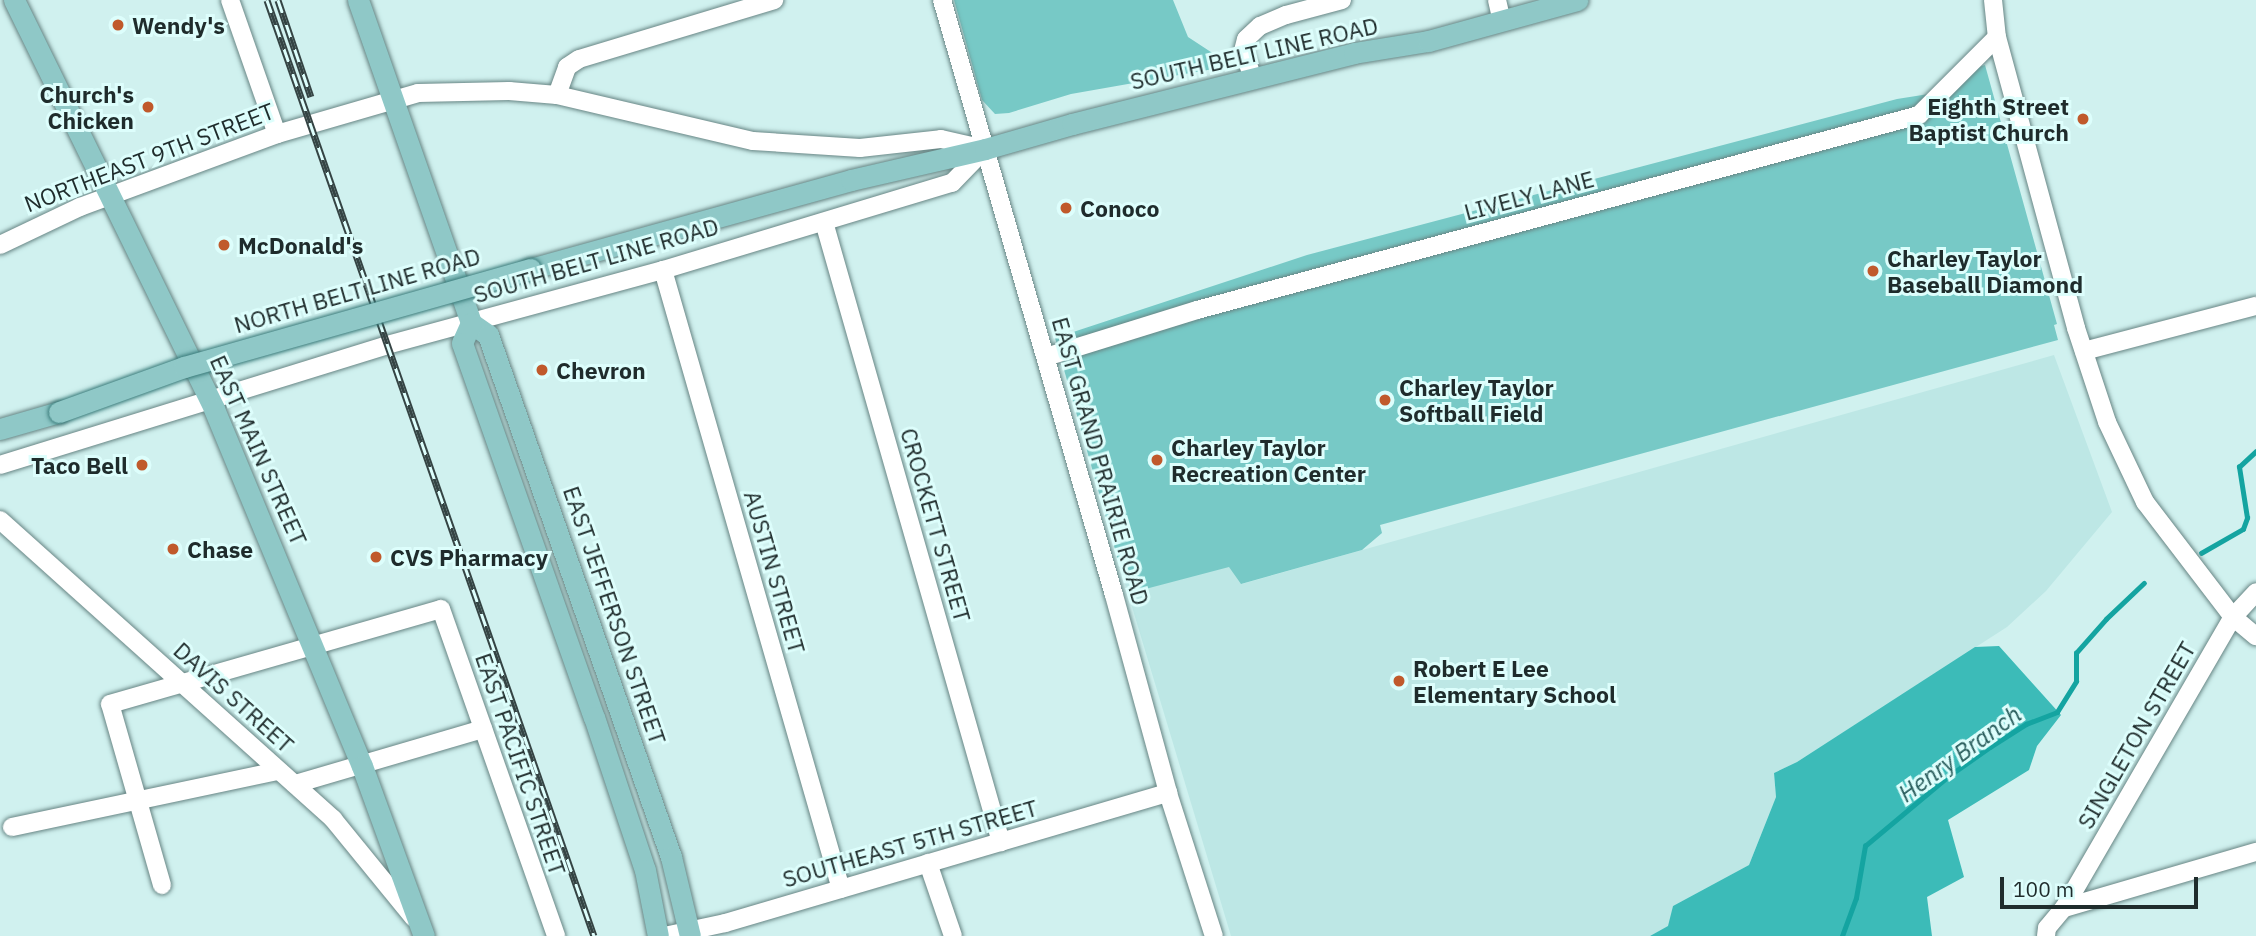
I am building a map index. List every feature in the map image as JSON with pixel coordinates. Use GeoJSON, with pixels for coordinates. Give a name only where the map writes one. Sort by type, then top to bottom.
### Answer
{"type":"FeatureCollection","features":[{"type":"Feature","properties":{"kind":"main road","name":"EAST MAIN STREET"},"geometry":{"type":"LineString","coordinates":[[14,0],[209,398],[314,646],[362,766],[422,930]]}},
{"type":"Feature","properties":{"kind":"main road","name":"EAST JEFFERSON STREET"},"geometry":{"type":"LineString","coordinates":[[358,0],[471,323],[488,335],[671,857],[690,933]]}},
{"type":"Feature","properties":{"kind":"main road","name":"SOUTH BELT LINE ROAD"},"geometry":{"type":"LineString","coordinates":[[530,269],[851,180],[985,149],[1072,124],[1354,53],[1428,40],[1499,10],[1577,0]]}},
{"type":"Feature","properties":{"kind":"main road","name":"NORTH BELT LINE ROAD"},"geometry":{"type":"LineString","coordinates":[[0,429],[59,412],[184,367],[530,269]]}},
{"type":"Feature","properties":{"kind":"main road","name":"EAST JEFFERSON STREET"},"geometry":{"type":"LineString","coordinates":[[471,323],[461,343],[594,717],[645,870],[658,936]]}},
{"type":"Feature","properties":{"kind":"main road"},"geometry":{"type":"LineString","coordinates":[[594,717],[620,708]]}},
{"type":"Feature","properties":{"kind":"street"},"geometry":{"type":"LineString","coordinates":[[0,2],[8,0]]}},
{"type":"Feature","properties":{"kind":"street"},"geometry":{"type":"LineString","coordinates":[[230,0],[277,134]]}},
{"type":"Feature","properties":{"kind":"street"},"geometry":{"type":"LineString","coordinates":[[557,95],[567,67],[579,59],[774,0]]}},
{"type":"Feature","properties":{"kind":"street","name":"EAST GRAND PRAIRIE ROAD"},"geometry":{"type":"LineString","coordinates":[[942,0],[1046,357],[1168,793],[1214,936]]}},
{"type":"Feature","properties":{"kind":"street"},"geometry":{"type":"LineString","coordinates":[[1253,78],[1243,51],[1246,39],[1260,26],[1286,15],[1342,0]]}},
{"type":"Feature","properties":{"kind":"street"},"geometry":{"type":"LineString","coordinates":[[1993,0],[1997,37],[2084,351],[2107,422],[2145,502],[2233,617],[2256,636]]}},
{"type":"Feature","properties":{"kind":"street","name":"LIVELY LANE"},"geometry":{"type":"LineString","coordinates":[[1046,357],[1197,310],[1919,115],[1997,37]]}},
{"type":"Feature","properties":{"kind":"street","name":"NORTHEAST 9TH STREET"},"geometry":{"type":"LineString","coordinates":[[3,241],[111,195],[277,134],[418,93],[509,91],[557,95],[752,141],[860,148],[941,139],[985,149]]}},
{"type":"Feature","properties":{"kind":"street","name":"SOUTH BELT LINE ROAD"},"geometry":{"type":"LineString","coordinates":[[209,398],[663,270],[952,183],[985,149]]}},
{"type":"Feature","properties":{"kind":"street","name":"CROCKETT STREET"},"geometry":{"type":"LineString","coordinates":[[824,222],[1001,842]]}},
{"type":"Feature","properties":{"kind":"street","name":"AUSTIN STREET"},"geometry":{"type":"LineString","coordinates":[[663,270],[841,889]]}},
{"type":"Feature","properties":{"kind":"street"},"geometry":{"type":"LineString","coordinates":[[2084,351],[2256,306]]}},
{"type":"Feature","properties":{"kind":"street"},"geometry":{"type":"LineString","coordinates":[[0,465],[209,398]]}},
{"type":"Feature","properties":{"kind":"street","name":"DAVIS STREET"},"geometry":{"type":"LineString","coordinates":[[0,520],[333,819],[422,930]]}},
{"type":"Feature","properties":{"kind":"street","name":"SINGLETON STREET"},"geometry":{"type":"LineString","coordinates":[[2046,936],[2047,928],[2064,908],[2233,617],[2256,592]]}},
{"type":"Feature","properties":{"kind":"street","name":"EAST PACIFIC STREET"},"geometry":{"type":"LineString","coordinates":[[314,646],[441,609],[556,936]]}},
{"type":"Feature","properties":{"kind":"street"},"geometry":{"type":"LineString","coordinates":[[162,885],[110,704],[314,646]]}},
{"type":"Feature","properties":{"kind":"street"},"geometry":{"type":"LineString","coordinates":[[295,784],[484,729]]}},
{"type":"Feature","properties":{"kind":"street"},"geometry":{"type":"LineString","coordinates":[[12,827],[137,803],[278,771]]}},
{"type":"Feature","properties":{"kind":"street","name":"SOUTHEAST 5TH STREET"},"geometry":{"type":"LineString","coordinates":[[665,936],[727,929],[841,889],[1168,793]]}},
{"type":"Feature","properties":{"kind":"street"},"geometry":{"type":"LineString","coordinates":[[2064,908],[2256,852]]}},
{"type":"Feature","properties":{"kind":"street"},"geometry":{"type":"LineString","coordinates":[[928,863],[953,936]]}},
{"type":"Feature","properties":{"kind":"shaded area"},"geometry":{"type":"Polygon","coordinates":[[[954,0],[1173,0],[1188,37],[1217,56],[1219,68],[1071,94],[1009,113],[995,114],[982,100],[954,0]]]}},
{"type":"Feature","properties":{"kind":"shaded area"},"geometry":{"type":"Polygon","coordinates":[[[1985,65],[2057,324],[2054,325],[2058,340],[1380,525],[1382,533],[1362,550],[1241,584],[1229,567],[1134,592],[1126,566],[1120,567],[1055,338],[1307,255],[1897,99],[1954,90],[1969,70],[1985,65]]]}},
{"type":"Feature","properties":{"kind":"shaded area"},"geometry":{"type":"Polygon","coordinates":[[[2054,355],[2112,512],[2046,591],[2007,627],[1797,762],[1774,773],[1776,797],[1749,865],[1673,906],[1669,926],[1650,936],[1231,936],[1120,567],[1198,550],[1223,557],[1242,584],[2054,355]]]}},
{"type":"Feature","properties":{"kind":"shaded area"},"geometry":{"type":"Polygon","coordinates":[[[1999,646],[2061,715],[2037,746],[2029,770],[1948,820],[1964,877],[1927,897],[1932,936],[1650,936],[1668,926],[1673,906],[1749,865],[1776,797],[1774,773],[1797,762],[1975,647],[1999,646]]]}},
{"type":"Feature","properties":{"kind":"waterway","name":"Henry Branch"},"geometry":{"type":"LineString","coordinates":[[2201,553],[2243,529],[2247,518],[2239,467],[2256,451]]}},
{"type":"Feature","properties":{"kind":"waterway","name":"Henry Branch"},"geometry":{"type":"LineString","coordinates":[[1842,936],[1856,898],[1865,846],[1950,775],[1990,747],[2026,724],[2057,712],[2076,681],[2076,653],[2106,619],[2144,583]]}},
{"type":"Feature","properties":{"kind":"railway"},"geometry":{"type":"LineString","coordinates":[[267,0],[594,936]]}},
{"type":"Feature","properties":{"kind":"railway"},"geometry":{"type":"LineString","coordinates":[[278,0],[311,97]]}},
{"type":"Feature","properties":{"kind":"place","name":"Wendy's"},"geometry":{"type":"Point","coordinates":[118,25]}},
{"type":"Feature","properties":{"kind":"place","name":"Church's Chicken"},"geometry":{"type":"Point","coordinates":[148,107]}},
{"type":"Feature","properties":{"kind":"place","name":"Eighth Street Baptist Church"},"geometry":{"type":"Point","coordinates":[2083,119]}},
{"type":"Feature","properties":{"kind":"place","name":"Conoco"},"geometry":{"type":"Point","coordinates":[1066,208]}},
{"type":"Feature","properties":{"kind":"place","name":"McDonald's"},"geometry":{"type":"Point","coordinates":[224,245]}},
{"type":"Feature","properties":{"kind":"place","name":"Charley Taylor Baseball Diamond"},"geometry":{"type":"Point","coordinates":[1873,271]}},
{"type":"Feature","properties":{"kind":"place","name":"Chevron"},"geometry":{"type":"Point","coordinates":[542,370]}},
{"type":"Feature","properties":{"kind":"place","name":"Charley Taylor Softball Field"},"geometry":{"type":"Point","coordinates":[1385,400]}},
{"type":"Feature","properties":{"kind":"place","name":"Charley Taylor Recreation Center"},"geometry":{"type":"Point","coordinates":[1157,460]}},
{"type":"Feature","properties":{"kind":"place","name":"Taco Bell"},"geometry":{"type":"Point","coordinates":[142,465]}},
{"type":"Feature","properties":{"kind":"place","name":"Chase"},"geometry":{"type":"Point","coordinates":[173,549]}},
{"type":"Feature","properties":{"kind":"place","name":"CVS Pharmacy"},"geometry":{"type":"Point","coordinates":[376,557]}},
{"type":"Feature","properties":{"kind":"place","name":"Robert E Lee Elementary School"},"geometry":{"type":"Point","coordinates":[1399,681]}}]}
